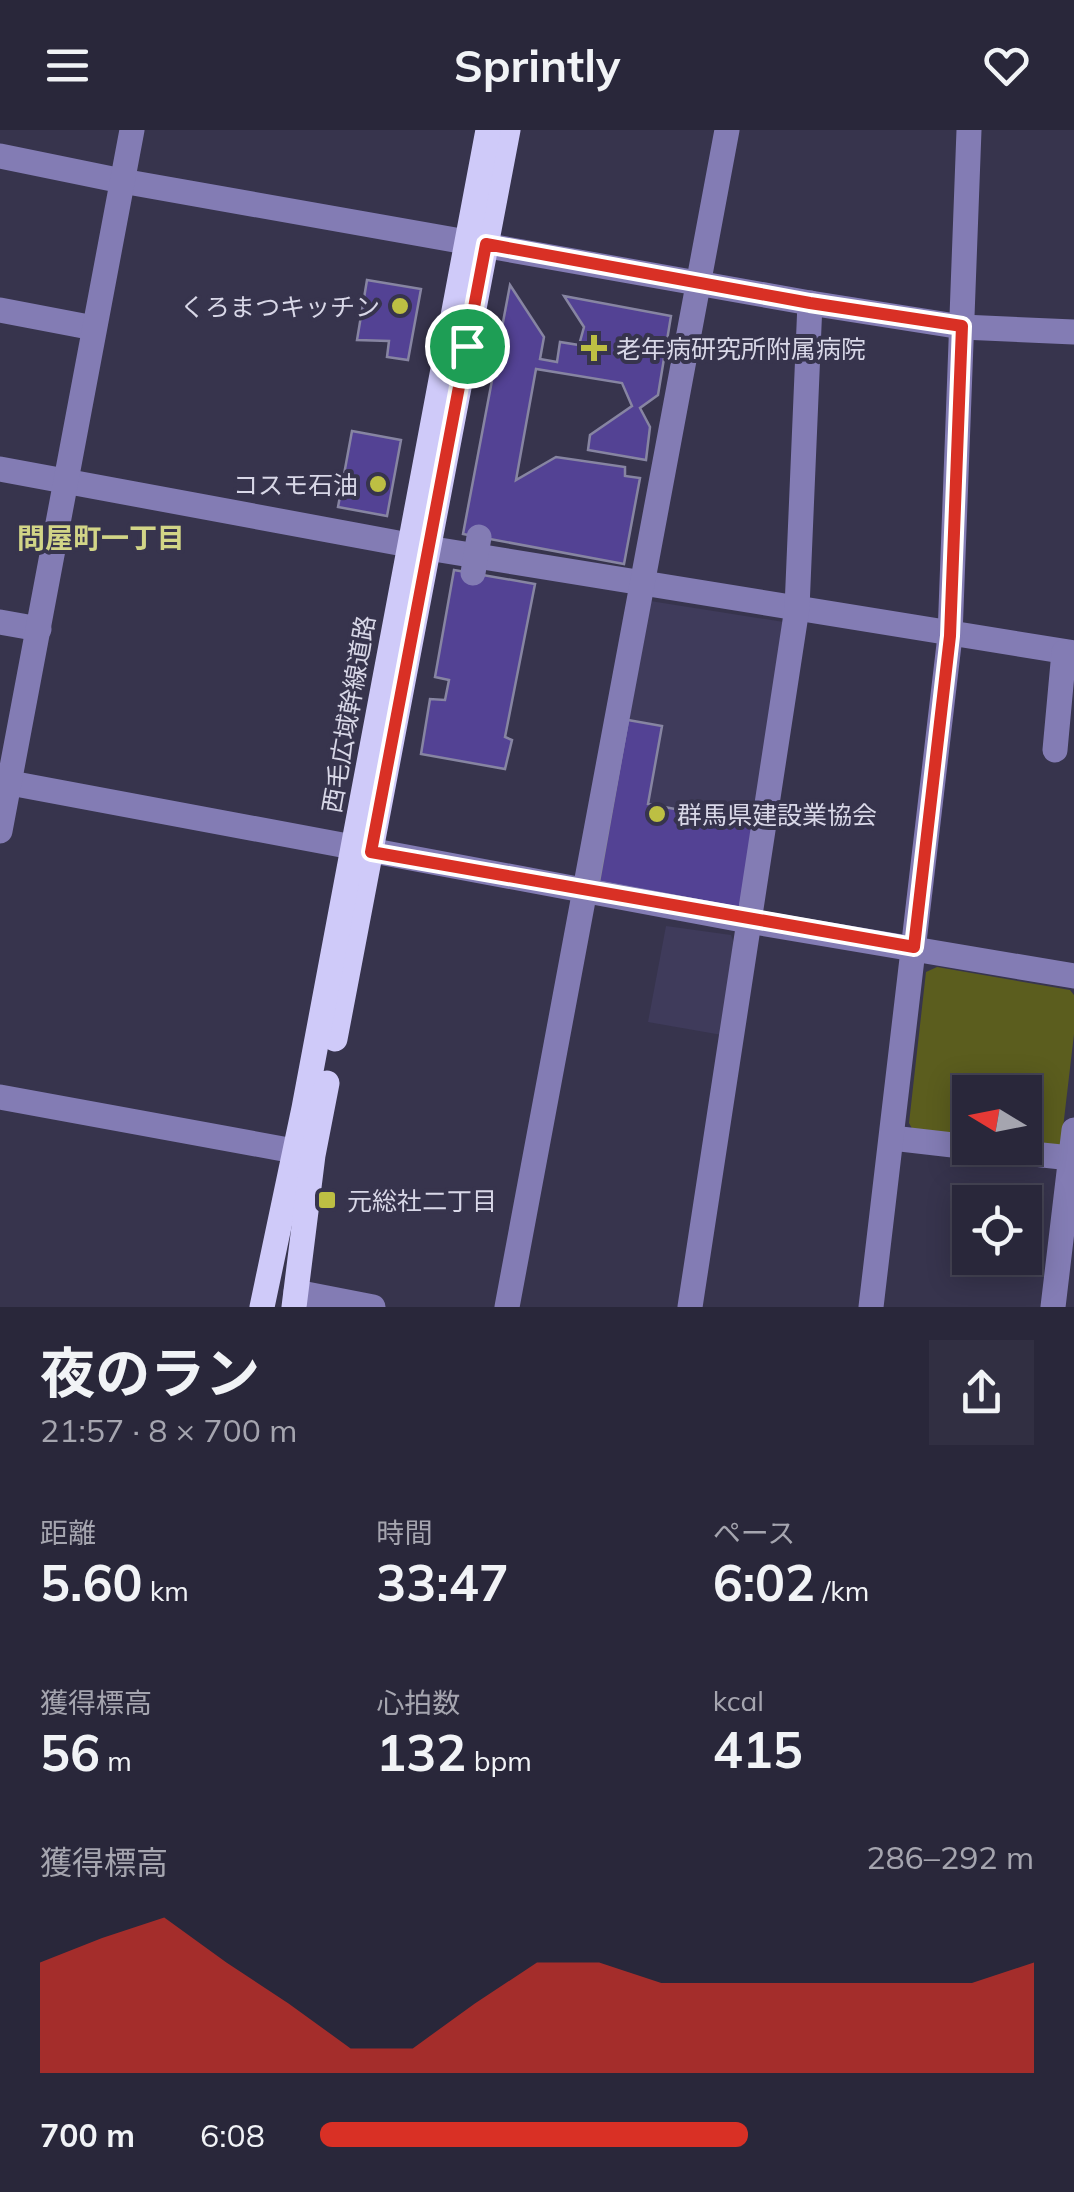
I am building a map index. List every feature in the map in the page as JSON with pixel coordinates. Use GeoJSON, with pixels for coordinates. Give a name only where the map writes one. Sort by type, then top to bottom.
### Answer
{"type":"FeatureCollection","features":[{"type":"Feature","properties":{"kind":"main road","name":"西毛広域幹線道路"},"geometry":{"type":"LineString","coordinates":[[477,243],[488,130]]}},
{"type":"Feature","properties":{"kind":"main road","name":"西毛広域幹線道路"},"geometry":{"type":"LineString","coordinates":[[295,1300],[313,1156],[362,850],[477,243],[508,130]]}},
{"type":"Feature","properties":{"kind":"main road","name":"西毛広域幹線道路"},"geometry":{"type":"LineString","coordinates":[[262,1307],[362,850]]}},
{"type":"Feature","properties":{"kind":"street"},"geometry":{"type":"LineString","coordinates":[[0,831],[5,782],[38,629],[132,130]]}},
{"type":"Feature","properties":{"kind":"street"},"geometry":{"type":"LineString","coordinates":[[506,1307],[727,130]]}},
{"type":"Feature","properties":{"kind":"street"},"geometry":{"type":"LineString","coordinates":[[871,1307],[950,636],[970,130]]}},
{"type":"Feature","properties":{"kind":"street"},"geometry":{"type":"LineString","coordinates":[[0,156],[810,303],[962,326],[1074,332]]}},
{"type":"Feature","properties":{"kind":"street"},"geometry":{"type":"LineString","coordinates":[[690,1307],[797,608],[810,303]]}},
{"type":"Feature","properties":{"kind":"street"},"geometry":{"type":"LineString","coordinates":[[0,310],[94,328]]}},
{"type":"Feature","properties":{"kind":"street"},"geometry":{"type":"LineString","coordinates":[[0,468],[419,547],[950,636],[1069,652],[1055,750]]}},
{"type":"Feature","properties":{"kind":"street"},"geometry":{"type":"LineString","coordinates":[[472,573],[479,537]]}},
{"type":"Feature","properties":{"kind":"street"},"geometry":{"type":"LineString","coordinates":[[0,622],[38,629]]}},
{"type":"Feature","properties":{"kind":"street"},"geometry":{"type":"LineString","coordinates":[[5,782],[362,850],[1074,976]]}},
{"type":"Feature","properties":{"kind":"street"},"geometry":{"type":"LineString","coordinates":[[0,1097],[294,1151]]}},
{"type":"Feature","properties":{"kind":"street"},"geometry":{"type":"LineString","coordinates":[[1053,1307],[1074,1130]]}},
{"type":"Feature","properties":{"kind":"street"},"geometry":{"type":"LineString","coordinates":[[892,1138],[952,1145]]}},
{"type":"Feature","properties":{"kind":"street"},"geometry":{"type":"LineString","coordinates":[[1042,1155],[1071,1158]]}},
{"type":"Feature","properties":{"kind":"street"},"geometry":{"type":"LineString","coordinates":[[295,1300],[373,1307]]}},
{"type":"Feature","properties":{"kind":"shaded area"},"geometry":{"type":"Polygon","coordinates":[[[644,600],[790,623],[746,917],[591,889],[644,600]]]}},
{"type":"Feature","properties":{"kind":"shaded area"},"geometry":{"type":"Polygon","coordinates":[[[666,926],[731,935],[736,949],[722,1035],[648,1022],[666,926]]]}},
{"type":"Feature","properties":{"kind":"shaded area"},"geometry":{"type":"Polygon","coordinates":[[[937,967],[1070,990],[1074,995],[1074,1034],[1061,1145],[1042,1147],[1042,1075],[952,1075],[952,1139],[915,1134],[909,1123],[926,972],[937,967]]]}},
{"type":"Feature","properties":{"kind":"building"},"geometry":{"type":"Polygon","coordinates":[[[367,280],[421,289],[408,360],[387,357],[389,341],[357,340],[367,280]]]}},
{"type":"Feature","properties":{"kind":"building"},"geometry":{"type":"Polygon","coordinates":[[[510,285],[544,337],[540,359],[557,362],[560,342],[579,345],[584,327],[564,296],[671,316],[658,395],[640,408],[650,427],[646,460],[588,450],[590,435],[632,406],[622,383],[536,369],[516,480],[556,457],[625,467],[625,476],[640,478],[624,564],[463,534],[510,285]]]}},
{"type":"Feature","properties":{"kind":"building"},"geometry":{"type":"Polygon","coordinates":[[[352,431],[401,440],[387,516],[338,507],[352,431]]]}},
{"type":"Feature","properties":{"kind":"building"},"geometry":{"type":"Polygon","coordinates":[[[454,570],[535,584],[505,737],[512,740],[505,769],[421,754],[430,699],[445,700],[449,680],[435,677],[454,570]]]}},
{"type":"Feature","properties":{"kind":"building","name":"群馬県建設業協会"},"geometry":{"type":"Polygon","coordinates":[[[628,720],[662,726],[648,804],[756,824],[740,908],[599,882],[628,720]]]}},
{"type":"Feature","properties":{"kind":"place","name":"くろまつキッチン"},"geometry":{"type":"Point","coordinates":[400,306]}},
{"type":"Feature","properties":{"kind":"place","name":"老年病研究所附属病院"},"geometry":{"type":"Point","coordinates":[594,348]}},
{"type":"Feature","properties":{"kind":"place","name":"コスモ石油"},"geometry":{"type":"Point","coordinates":[378,484]}},
{"type":"Feature","properties":{"kind":"place","name":"群馬県建設業協会"},"geometry":{"type":"Point","coordinates":[657,814]}},
{"type":"Feature","properties":{"kind":"place","name":"元総社二丁目"},"geometry":{"type":"Point","coordinates":[327,1200]}},
{"type":"Feature","properties":{"kind":"district","name":"問屋町一丁目"},"geometry":{"type":"Point","coordinates":[101,537]}},
{"type":"Feature","properties":{"kind":"route"},"geometry":{"type":"LineString","coordinates":[[486,244],[810,303],[962,326],[950,636],[914,947],[371,852],[467,346],[486,244]]}}]}
